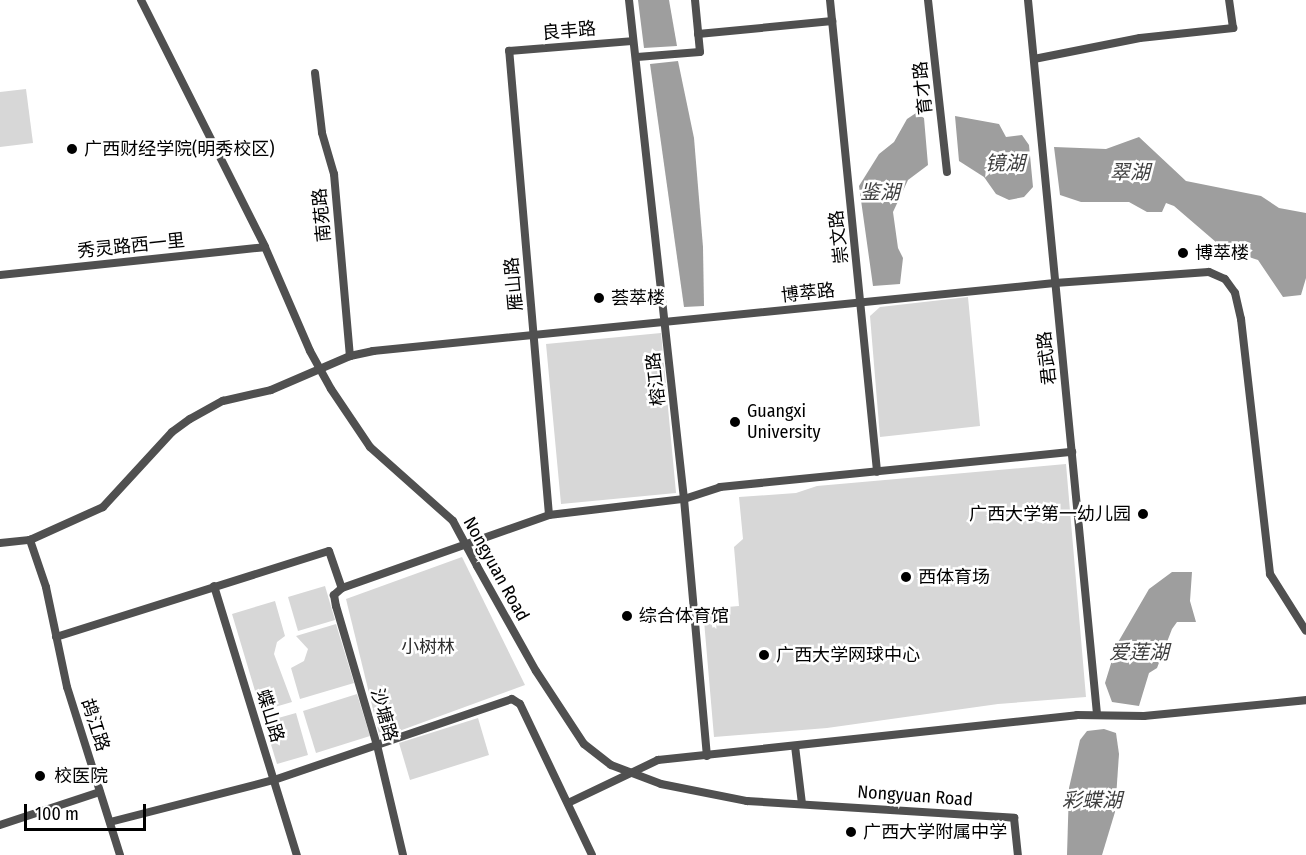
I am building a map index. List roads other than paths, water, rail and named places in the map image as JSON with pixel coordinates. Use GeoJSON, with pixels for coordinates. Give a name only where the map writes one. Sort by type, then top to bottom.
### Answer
{"type":"FeatureCollection","features":[{"type":"Feature","properties":{"kind":"street","name":"Nongyuan Road"},"geometry":{"type":"LineString","coordinates":[[141,0],[264,247],[310,351],[331,389],[370,447],[453,521],[536,671],[584,744],[611,765],[661,783],[727,799],[1014,818],[1018,855]]}},
{"type":"Feature","properties":{"kind":"street","name":"榕江路"},"geometry":{"type":"LineString","coordinates":[[629,0],[684,499],[707,756]]}},
{"type":"Feature","properties":{"kind":"street"},"geometry":{"type":"LineString","coordinates":[[637,57],[700,52],[695,0]]}},
{"type":"Feature","properties":{"kind":"street","name":"崇文路"},"geometry":{"type":"LineString","coordinates":[[830,0],[877,472]]}},
{"type":"Feature","properties":{"kind":"street","name":"育才路"},"geometry":{"type":"LineString","coordinates":[[928,0],[947,172]]}},
{"type":"Feature","properties":{"kind":"street","name":"君武路"},"geometry":{"type":"LineString","coordinates":[[1028,0],[1097,714]]}},
{"type":"Feature","properties":{"kind":"street"},"geometry":{"type":"LineString","coordinates":[[1034,59],[1140,38],[1233,28],[1229,0]]}},
{"type":"Feature","properties":{"kind":"street"},"geometry":{"type":"LineString","coordinates":[[698,34],[832,21]]}},
{"type":"Feature","properties":{"kind":"street","name":"良丰路"},"geometry":{"type":"LineString","coordinates":[[509,51],[632,41]]}},
{"type":"Feature","properties":{"kind":"street","name":"雁山路"},"geometry":{"type":"LineString","coordinates":[[509,51],[549,515]]}},
{"type":"Feature","properties":{"kind":"street","name":"南苑路"},"geometry":{"type":"LineString","coordinates":[[315,73],[322,132],[334,174],[350,356]]}},
{"type":"Feature","properties":{"kind":"street","name":"秀灵路西一里"},"geometry":{"type":"LineString","coordinates":[[0,275],[264,247]]}},
{"type":"Feature","properties":{"kind":"street","name":"博萃路"},"geometry":{"type":"LineString","coordinates":[[0,543],[30,540],[103,507],[172,432],[223,401],[280,387],[350,356],[860,302],[1055,283],[1209,272],[1225,279],[1235,293],[1241,318],[1270,574],[1306,631]]}},
{"type":"Feature","properties":{"kind":"street"},"geometry":{"type":"LineString","coordinates":[[56,638],[329,551],[342,588],[549,515],[684,499],[720,486],[1072,452]]}},
{"type":"Feature","properties":{"kind":"street","name":"鸪江路"},"geometry":{"type":"LineString","coordinates":[[30,540],[46,587],[56,638],[120,855]]}},
{"type":"Feature","properties":{"kind":"street","name":"蝶山路"},"geometry":{"type":"LineString","coordinates":[[214,586],[297,855]]}},
{"type":"Feature","properties":{"kind":"street","name":"沙塘路"},"geometry":{"type":"LineString","coordinates":[[342,588],[334,596],[336,606],[377,745],[403,855]]}},
{"type":"Feature","properties":{"kind":"street"},"geometry":{"type":"LineString","coordinates":[[110,822],[274,780],[512,699],[520,704],[592,855]]}},
{"type":"Feature","properties":{"kind":"street"},"geometry":{"type":"LineString","coordinates":[[568,803],[637,767],[658,760],[1097,714],[1144,716],[1306,700]]}},
{"type":"Feature","properties":{"kind":"street"},"geometry":{"type":"LineString","coordinates":[[795,746],[802,804]]}},
{"type":"Feature","properties":{"kind":"street"},"geometry":{"type":"LineString","coordinates":[[0,825],[100,792]]}},
{"type":"Feature","properties":{"kind":"water"},"geometry":{"type":"Polygon","coordinates":[[[638,0],[669,0],[677,46],[644,48],[638,0]]]}},
{"type":"Feature","properties":{"kind":"water"},"geometry":{"type":"Polygon","coordinates":[[[678,61],[694,138],[703,247],[704,306],[684,307],[650,64],[678,61]]]}},
{"type":"Feature","properties":{"kind":"water","name":"鉴湖"},"geometry":{"type":"Polygon","coordinates":[[[916,113],[924,118],[928,165],[908,180],[893,212],[898,248],[903,258],[900,284],[873,286],[859,186],[879,154],[894,142],[907,119],[916,113]]]}},
{"type":"Feature","properties":{"kind":"water","name":"镜湖"},"geometry":{"type":"Polygon","coordinates":[[[955,116],[999,124],[1006,137],[1022,135],[1029,145],[1033,187],[1024,197],[1009,200],[996,194],[984,177],[959,161],[955,116]]]}},
{"type":"Feature","properties":{"kind":"water","name":"翠湖"},"geometry":{"type":"Polygon","coordinates":[[[1139,137],[1186,181],[1261,196],[1279,208],[1306,213],[1306,278],[1301,295],[1283,297],[1258,260],[1224,249],[1174,206],[1166,203],[1162,212],[1147,212],[1129,202],[1081,202],[1060,195],[1054,147],[1106,149],[1139,137]]]}},
{"type":"Feature","properties":{"kind":"water","name":"爱莲湖"},"geometry":{"type":"Polygon","coordinates":[[[1172,572],[1192,572],[1190,601],[1196,622],[1177,622],[1172,629],[1157,668],[1149,673],[1139,706],[1112,702],[1105,683],[1117,644],[1149,589],[1172,572]]]}},
{"type":"Feature","properties":{"kind":"water","name":"彩蝶湖"},"geometry":{"type":"Polygon","coordinates":[[[1104,729],[1116,733],[1119,754],[1115,812],[1102,855],[1067,855],[1069,788],[1080,740],[1087,731],[1104,729]]]}},
{"type":"Feature","properties":{"kind":"place","name":"广西财经学院(明秀校区)"},"geometry":{"type":"Point","coordinates":[72,149]}},
{"type":"Feature","properties":{"kind":"place","name":"博萃楼"},"geometry":{"type":"Point","coordinates":[1183,253]}},
{"type":"Feature","properties":{"kind":"place","name":"荟萃楼"},"geometry":{"type":"Point","coordinates":[599,298]}},
{"type":"Feature","properties":{"kind":"place","name":"Guangxi University"},"geometry":{"type":"Point","coordinates":[735,422]}},
{"type":"Feature","properties":{"kind":"place","name":"广西大学第一幼儿园"},"geometry":{"type":"Point","coordinates":[1143,514]}},
{"type":"Feature","properties":{"kind":"place","name":"西体育场"},"geometry":{"type":"Point","coordinates":[906,577]}},
{"type":"Feature","properties":{"kind":"place","name":"综合体育馆"},"geometry":{"type":"Point","coordinates":[627,616]}},
{"type":"Feature","properties":{"kind":"place","name":"广西大学网球中心"},"geometry":{"type":"Point","coordinates":[764,655]}},
{"type":"Feature","properties":{"kind":"place","name":"校医院"},"geometry":{"type":"Point","coordinates":[40,776]}},
{"type":"Feature","properties":{"kind":"place","name":"广西大学附属中学"},"geometry":{"type":"Point","coordinates":[851,832]}},
{"type":"Feature","properties":{"kind":"park label","name":"小树林"},"geometry":{"type":"Point","coordinates":[428,647]}}]}
